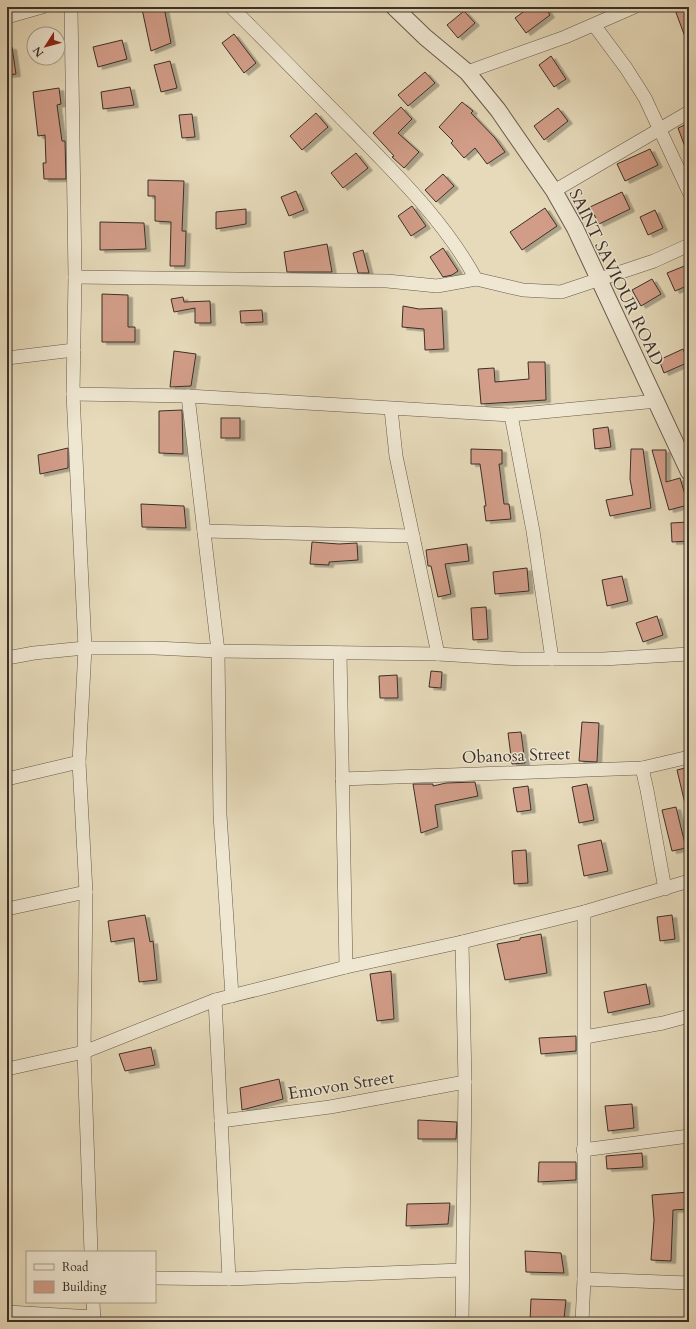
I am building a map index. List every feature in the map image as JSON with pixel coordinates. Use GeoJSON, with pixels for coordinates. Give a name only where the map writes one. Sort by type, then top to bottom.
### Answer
{"type":"FeatureCollection","features":[{"type":"Feature","properties":{"kind":"street"},"geometry":{"type":"LineString","coordinates":[[7,17],[42,7]]}},
{"type":"Feature","properties":{"kind":"street"},"geometry":{"type":"LineString","coordinates":[[70,7],[75,276],[73,394],[85,648],[79,762],[86,892],[84,1052],[90,1251]]}},
{"type":"Feature","properties":{"kind":"street"},"geometry":{"type":"LineString","coordinates":[[231,7],[405,183],[439,222],[466,260],[476,279]]}},
{"type":"Feature","properties":{"kind":"street","name":"SAINT SAVIOUR ROAD"},"geometry":{"type":"LineString","coordinates":[[394,7],[425,37],[467,72],[498,110],[554,191],[575,228],[600,279],[689,472]]}},
{"type":"Feature","properties":{"kind":"street"},"geometry":{"type":"LineString","coordinates":[[467,72],[565,37],[634,7]]}},
{"type":"Feature","properties":{"kind":"street"},"geometry":{"type":"LineString","coordinates":[[594,25],[626,68],[645,98],[689,192]]}},
{"type":"Feature","properties":{"kind":"street"},"geometry":{"type":"LineString","coordinates":[[554,191],[689,112]]}},
{"type":"Feature","properties":{"kind":"street"},"geometry":{"type":"LineString","coordinates":[[75,276],[388,281],[437,286],[476,279],[523,290],[561,292],[654,261],[689,245]]}},
{"type":"Feature","properties":{"kind":"street"},"geometry":{"type":"LineString","coordinates":[[7,358],[74,350]]}},
{"type":"Feature","properties":{"kind":"street"},"geometry":{"type":"LineString","coordinates":[[73,394],[188,396],[511,415],[657,401]]}},
{"type":"Feature","properties":{"kind":"street"},"geometry":{"type":"LineString","coordinates":[[188,396],[218,651],[220,815],[232,996]]}},
{"type":"Feature","properties":{"kind":"street"},"geometry":{"type":"LineString","coordinates":[[391,409],[396,456],[438,654]]}},
{"type":"Feature","properties":{"kind":"street"},"geometry":{"type":"LineString","coordinates":[[511,415],[533,531],[552,659]]}},
{"type":"Feature","properties":{"kind":"street"},"geometry":{"type":"LineString","coordinates":[[204,531],[413,536]]}},
{"type":"Feature","properties":{"kind":"street"},"geometry":{"type":"LineString","coordinates":[[7,658],[34,653],[85,648],[438,654],[552,659],[602,659],[689,654]]}},
{"type":"Feature","properties":{"kind":"street"},"geometry":{"type":"LineString","coordinates":[[340,653],[346,967]]}},
{"type":"Feature","properties":{"kind":"street","name":"Obanosa Street"},"geometry":{"type":"LineString","coordinates":[[342,779],[642,768],[689,756]]}},
{"type":"Feature","properties":{"kind":"street"},"geometry":{"type":"LineString","coordinates":[[7,779],[79,762]]}},
{"type":"Feature","properties":{"kind":"street"},"geometry":{"type":"LineString","coordinates":[[642,768],[665,889]]}},
{"type":"Feature","properties":{"kind":"street"},"geometry":{"type":"LineString","coordinates":[[7,1069],[84,1052],[215,1000],[346,967],[462,942],[584,912],[689,881]]}},
{"type":"Feature","properties":{"kind":"street"},"geometry":{"type":"LineString","coordinates":[[7,909],[86,892]]}},
{"type":"Feature","properties":{"kind":"street"},"geometry":{"type":"LineString","coordinates":[[582,1322],[584,1279],[584,912]]}},
{"type":"Feature","properties":{"kind":"street"},"geometry":{"type":"LineString","coordinates":[[462,942],[465,1082],[462,1322]]}},
{"type":"Feature","properties":{"kind":"street"},"geometry":{"type":"LineString","coordinates":[[215,1000],[229,1279]]}},
{"type":"Feature","properties":{"kind":"street"},"geometry":{"type":"LineString","coordinates":[[585,1037],[663,1023],[689,1016]]}},
{"type":"Feature","properties":{"kind":"street","name":"Emovon Street"},"geometry":{"type":"LineString","coordinates":[[221,1121],[330,1107],[465,1082]]}},
{"type":"Feature","properties":{"kind":"street"},"geometry":{"type":"LineString","coordinates":[[583,1150],[689,1136]]}},
{"type":"Feature","properties":{"kind":"street"},"geometry":{"type":"LineString","coordinates":[[156,1278],[229,1279],[462,1270]]}},
{"type":"Feature","properties":{"kind":"street"},"geometry":{"type":"LineString","coordinates":[[584,1279],[689,1283]]}},
{"type":"Feature","properties":{"kind":"street"},"geometry":{"type":"LineString","coordinates":[[7,1312],[94,1319],[93,1303]]}},
{"type":"Feature","properties":{"kind":"building"},"geometry":{"type":"Polygon","coordinates":[[[149,7],[164,7],[171,43],[151,51],[142,9],[149,7]]]}},
{"type":"Feature","properties":{"kind":"building"},"geometry":{"type":"Polygon","coordinates":[[[530,7],[545,7],[550,15],[526,33],[515,18],[530,7]]]}},
{"type":"Feature","properties":{"kind":"building"},"geometry":{"type":"Polygon","coordinates":[[[674,7],[689,7],[689,45],[688,45],[674,7]]]}},
{"type":"Feature","properties":{"kind":"building"},"geometry":{"type":"Polygon","coordinates":[[[464,11],[475,23],[458,38],[447,25],[464,11]]]}},
{"type":"Feature","properties":{"kind":"building"},"geometry":{"type":"Polygon","coordinates":[[[234,34],[256,63],[244,73],[222,43],[234,34]]]}},
{"type":"Feature","properties":{"kind":"building"},"geometry":{"type":"Polygon","coordinates":[[[122,40],[127,59],[98,67],[93,47],[122,40]]]}},
{"type":"Feature","properties":{"kind":"building"},"geometry":{"type":"Polygon","coordinates":[[[7,47],[12,47],[16,74],[7,75],[7,47]]]}},
{"type":"Feature","properties":{"kind":"building"},"geometry":{"type":"Polygon","coordinates":[[[551,56],[566,79],[554,87],[539,65],[551,56]]]}},
{"type":"Feature","properties":{"kind":"building"},"geometry":{"type":"Polygon","coordinates":[[[170,61],[177,88],[161,92],[154,65],[170,61]]]}},
{"type":"Feature","properties":{"kind":"building"},"geometry":{"type":"Polygon","coordinates":[[[425,72],[435,83],[408,106],[398,95],[425,72]]]}},
{"type":"Feature","properties":{"kind":"building"},"geometry":{"type":"Polygon","coordinates":[[[130,87],[134,105],[103,109],[101,92],[130,87]]]}},
{"type":"Feature","properties":{"kind":"building"},"geometry":{"type":"Polygon","coordinates":[[[59,88],[61,104],[57,105],[62,141],[65,141],[66,179],[44,179],[43,163],[46,163],[45,135],[38,136],[33,92],[59,88]]]}},
{"type":"Feature","properties":{"kind":"building"},"geometry":{"type":"Polygon","coordinates":[[[462,102],[473,111],[471,113],[495,138],[505,152],[487,164],[475,148],[464,158],[451,143],[453,141],[439,127],[462,102]]]}},
{"type":"Feature","properties":{"kind":"building"},"geometry":{"type":"Polygon","coordinates":[[[401,107],[412,119],[398,133],[419,152],[404,168],[392,157],[394,156],[373,133],[401,107]]]}},
{"type":"Feature","properties":{"kind":"building"},"geometry":{"type":"Polygon","coordinates":[[[558,108],[568,121],[544,140],[534,126],[558,108]]]}},
{"type":"Feature","properties":{"kind":"building"},"geometry":{"type":"Polygon","coordinates":[[[316,113],[328,127],[302,150],[290,136],[316,113]]]}},
{"type":"Feature","properties":{"kind":"building"},"geometry":{"type":"Polygon","coordinates":[[[192,114],[195,137],[182,138],[179,115],[192,114]]]}},
{"type":"Feature","properties":{"kind":"building"},"geometry":{"type":"Polygon","coordinates":[[[689,123],[689,155],[688,155],[678,128],[689,123]]]}},
{"type":"Feature","properties":{"kind":"building"},"geometry":{"type":"Polygon","coordinates":[[[650,149],[658,165],[625,181],[617,164],[650,149]]]}},
{"type":"Feature","properties":{"kind":"building"},"geometry":{"type":"Polygon","coordinates":[[[356,153],[368,168],[343,188],[331,173],[356,153]]]}},
{"type":"Feature","properties":{"kind":"building"},"geometry":{"type":"Polygon","coordinates":[[[443,174],[454,186],[436,202],[425,190],[443,174]]]}},
{"type":"Feature","properties":{"kind":"building"},"geometry":{"type":"Polygon","coordinates":[[[148,180],[184,181],[182,231],[186,231],[185,266],[170,266],[171,222],[155,221],[155,196],[148,196],[148,180]]]}},
{"type":"Feature","properties":{"kind":"building"},"geometry":{"type":"Polygon","coordinates":[[[296,191],[304,210],[289,216],[281,197],[296,191]]]}},
{"type":"Feature","properties":{"kind":"building"},"geometry":{"type":"Polygon","coordinates":[[[622,192],[630,209],[599,224],[590,207],[622,192]]]}},
{"type":"Feature","properties":{"kind":"building"},"geometry":{"type":"Polygon","coordinates":[[[412,206],[426,226],[411,236],[398,216],[412,206]]]}},
{"type":"Feature","properties":{"kind":"building"},"geometry":{"type":"Polygon","coordinates":[[[545,208],[557,226],[522,250],[510,232],[545,208]]]}},
{"type":"Feature","properties":{"kind":"building"},"geometry":{"type":"Polygon","coordinates":[[[246,209],[246,224],[216,229],[216,212],[246,209]]]}},
{"type":"Feature","properties":{"kind":"building"},"geometry":{"type":"Polygon","coordinates":[[[655,210],[663,228],[648,235],[640,217],[655,210]]]}},
{"type":"Feature","properties":{"kind":"building"},"geometry":{"type":"Polygon","coordinates":[[[100,222],[144,223],[146,249],[100,250],[100,222]]]}},
{"type":"Feature","properties":{"kind":"building"},"geometry":{"type":"Polygon","coordinates":[[[327,244],[332,272],[287,272],[284,252],[327,244]]]}},
{"type":"Feature","properties":{"kind":"building"},"geometry":{"type":"Polygon","coordinates":[[[443,248],[458,271],[452,275],[443,277],[430,257],[443,248]]]}},
{"type":"Feature","properties":{"kind":"building"},"geometry":{"type":"Polygon","coordinates":[[[363,250],[369,273],[358,273],[353,253],[363,250]]]}},
{"type":"Feature","properties":{"kind":"building"},"geometry":{"type":"Polygon","coordinates":[[[687,265],[689,270],[689,285],[675,291],[667,273],[687,265]]]}},
{"type":"Feature","properties":{"kind":"building"},"geometry":{"type":"Polygon","coordinates":[[[652,279],[661,294],[641,306],[632,290],[652,279]]]}},
{"type":"Feature","properties":{"kind":"building"},"geometry":{"type":"Polygon","coordinates":[[[102,294],[128,295],[128,327],[135,327],[135,342],[102,342],[102,294]]]}},
{"type":"Feature","properties":{"kind":"building"},"geometry":{"type":"Polygon","coordinates":[[[183,297],[184,302],[210,301],[211,323],[195,323],[195,308],[174,312],[171,299],[183,297]]]}},
{"type":"Feature","properties":{"kind":"building"},"geometry":{"type":"Polygon","coordinates":[[[403,306],[419,309],[442,308],[444,349],[425,350],[424,329],[402,327],[403,306]]]}},
{"type":"Feature","properties":{"kind":"building"},"geometry":{"type":"Polygon","coordinates":[[[262,310],[263,322],[241,323],[240,311],[262,310]]]}},
{"type":"Feature","properties":{"kind":"building"},"geometry":{"type":"Polygon","coordinates":[[[683,349],[689,362],[664,373],[659,360],[683,349]]]}},
{"type":"Feature","properties":{"kind":"building"},"geometry":{"type":"Polygon","coordinates":[[[174,351],[196,354],[191,386],[170,387],[174,351]]]}},
{"type":"Feature","properties":{"kind":"building"},"geometry":{"type":"Polygon","coordinates":[[[528,362],[545,362],[546,400],[481,404],[478,369],[494,368],[495,382],[529,379],[528,362]]]}},
{"type":"Feature","properties":{"kind":"building"},"geometry":{"type":"Polygon","coordinates":[[[182,410],[183,454],[159,453],[159,411],[182,410]]]}},
{"type":"Feature","properties":{"kind":"building"},"geometry":{"type":"Polygon","coordinates":[[[221,418],[240,418],[240,438],[221,438],[221,418]]]}},
{"type":"Feature","properties":{"kind":"building"},"geometry":{"type":"Polygon","coordinates":[[[608,427],[611,447],[595,449],[593,429],[608,427]]]}},
{"type":"Feature","properties":{"kind":"building"},"geometry":{"type":"Polygon","coordinates":[[[68,448],[68,468],[40,474],[38,455],[68,448]]]}},
{"type":"Feature","properties":{"kind":"building"},"geometry":{"type":"Polygon","coordinates":[[[471,449],[502,450],[502,464],[499,464],[504,504],[509,504],[511,519],[486,521],[484,506],[486,506],[480,464],[471,464],[471,449]]]}},
{"type":"Feature","properties":{"kind":"building"},"geometry":{"type":"Polygon","coordinates":[[[631,449],[643,449],[651,508],[610,516],[606,500],[633,495],[630,479],[631,449]]]}},
{"type":"Feature","properties":{"kind":"building"},"geometry":{"type":"Polygon","coordinates":[[[652,450],[666,450],[666,482],[680,478],[688,505],[669,510],[652,450]]]}},
{"type":"Feature","properties":{"kind":"building"},"geometry":{"type":"Polygon","coordinates":[[[141,504],[184,506],[186,528],[142,527],[141,504]]]}},
{"type":"Feature","properties":{"kind":"building"},"geometry":{"type":"Polygon","coordinates":[[[689,522],[689,541],[672,542],[671,523],[689,522]]]}},
{"type":"Feature","properties":{"kind":"building"},"geometry":{"type":"Polygon","coordinates":[[[312,542],[339,544],[357,543],[358,560],[329,562],[329,565],[310,564],[312,542]]]}},
{"type":"Feature","properties":{"kind":"building"},"geometry":{"type":"Polygon","coordinates":[[[467,544],[469,561],[445,564],[451,594],[438,597],[431,566],[428,566],[426,550],[467,544]]]}},
{"type":"Feature","properties":{"kind":"building"},"geometry":{"type":"Polygon","coordinates":[[[527,568],[529,591],[495,594],[493,572],[527,568]]]}},
{"type":"Feature","properties":{"kind":"building"},"geometry":{"type":"Polygon","coordinates":[[[622,576],[628,601],[607,606],[602,580],[622,576]]]}},
{"type":"Feature","properties":{"kind":"building"},"geometry":{"type":"Polygon","coordinates":[[[486,607],[488,639],[473,640],[471,608],[486,607]]]}},
{"type":"Feature","properties":{"kind":"building"},"geometry":{"type":"Polygon","coordinates":[[[657,616],[663,635],[643,642],[636,623],[657,616]]]}},
{"type":"Feature","properties":{"kind":"building"},"geometry":{"type":"Polygon","coordinates":[[[431,671],[442,672],[441,688],[429,687],[431,671]]]}},
{"type":"Feature","properties":{"kind":"building"},"geometry":{"type":"Polygon","coordinates":[[[397,675],[398,698],[380,698],[379,676],[397,675]]]}},
{"type":"Feature","properties":{"kind":"building"},"geometry":{"type":"Polygon","coordinates":[[[582,722],[599,723],[597,762],[579,761],[582,722]]]}},
{"type":"Feature","properties":{"kind":"building"},"geometry":{"type":"Polygon","coordinates":[[[521,732],[525,763],[512,764],[508,733],[521,732]]]}},
{"type":"Feature","properties":{"kind":"building"},"geometry":{"type":"Polygon","coordinates":[[[689,767],[689,807],[686,808],[677,770],[689,767]]]}},
{"type":"Feature","properties":{"kind":"building"},"geometry":{"type":"Polygon","coordinates":[[[475,782],[478,796],[435,805],[438,827],[421,833],[413,784],[433,784],[433,786],[446,783],[475,782]]]}},
{"type":"Feature","properties":{"kind":"building"},"geometry":{"type":"Polygon","coordinates":[[[587,784],[594,820],[579,823],[572,787],[587,784]]]}},
{"type":"Feature","properties":{"kind":"building"},"geometry":{"type":"Polygon","coordinates":[[[528,786],[531,810],[517,812],[513,788],[528,786]]]}},
{"type":"Feature","properties":{"kind":"building"},"geometry":{"type":"Polygon","coordinates":[[[676,807],[686,848],[672,851],[662,810],[676,807]]]}},
{"type":"Feature","properties":{"kind":"building"},"geometry":{"type":"Polygon","coordinates":[[[601,840],[608,871],[584,876],[578,845],[601,840]]]}},
{"type":"Feature","properties":{"kind":"building"},"geometry":{"type":"Polygon","coordinates":[[[526,850],[528,883],[514,884],[512,851],[526,850]]]}},
{"type":"Feature","properties":{"kind":"building"},"geometry":{"type":"Polygon","coordinates":[[[145,915],[150,942],[153,941],[157,980],[139,982],[134,938],[111,942],[108,921],[145,915]]]}},
{"type":"Feature","properties":{"kind":"building"},"geometry":{"type":"Polygon","coordinates":[[[672,915],[675,939],[660,941],[657,917],[672,915]]]}},
{"type":"Feature","properties":{"kind":"building"},"geometry":{"type":"Polygon","coordinates":[[[541,934],[547,973],[505,980],[497,944],[541,934]]]}},
{"type":"Feature","properties":{"kind":"building"},"geometry":{"type":"Polygon","coordinates":[[[391,971],[394,1019],[377,1021],[370,974],[391,971]]]}},
{"type":"Feature","properties":{"kind":"building"},"geometry":{"type":"Polygon","coordinates":[[[646,984],[650,1004],[608,1013],[604,992],[646,984]]]}},
{"type":"Feature","properties":{"kind":"building"},"geometry":{"type":"Polygon","coordinates":[[[576,1036],[576,1051],[541,1054],[539,1038],[576,1036]]]}},
{"type":"Feature","properties":{"kind":"building"},"geometry":{"type":"Polygon","coordinates":[[[151,1047],[155,1065],[125,1071],[119,1054],[151,1047]]]}},
{"type":"Feature","properties":{"kind":"building"},"geometry":{"type":"Polygon","coordinates":[[[279,1079],[283,1099],[242,1110],[240,1088],[279,1079]]]}},
{"type":"Feature","properties":{"kind":"building"},"geometry":{"type":"Polygon","coordinates":[[[632,1104],[634,1128],[608,1131],[605,1106],[632,1104]]]}},
{"type":"Feature","properties":{"kind":"building"},"geometry":{"type":"Polygon","coordinates":[[[418,1120],[457,1122],[456,1139],[418,1139],[418,1120]]]}},
{"type":"Feature","properties":{"kind":"building"},"geometry":{"type":"Polygon","coordinates":[[[642,1153],[643,1167],[607,1169],[606,1156],[642,1153]]]}},
{"type":"Feature","properties":{"kind":"building"},"geometry":{"type":"Polygon","coordinates":[[[539,1162],[576,1162],[576,1180],[538,1182],[539,1162]]]}},
{"type":"Feature","properties":{"kind":"building"},"geometry":{"type":"Polygon","coordinates":[[[689,1192],[689,1209],[673,1210],[671,1261],[651,1260],[654,1220],[652,1195],[689,1192]]]}},
{"type":"Feature","properties":{"kind":"building"},"geometry":{"type":"Polygon","coordinates":[[[450,1203],[448,1224],[406,1226],[407,1204],[450,1203]]]}},
{"type":"Feature","properties":{"kind":"building"},"geometry":{"type":"Polygon","coordinates":[[[525,1251],[561,1253],[564,1273],[526,1272],[525,1251]]]}},
{"type":"Feature","properties":{"kind":"building"},"geometry":{"type":"Polygon","coordinates":[[[531,1299],[566,1300],[564,1319],[530,1321],[531,1299]]]}}]}
